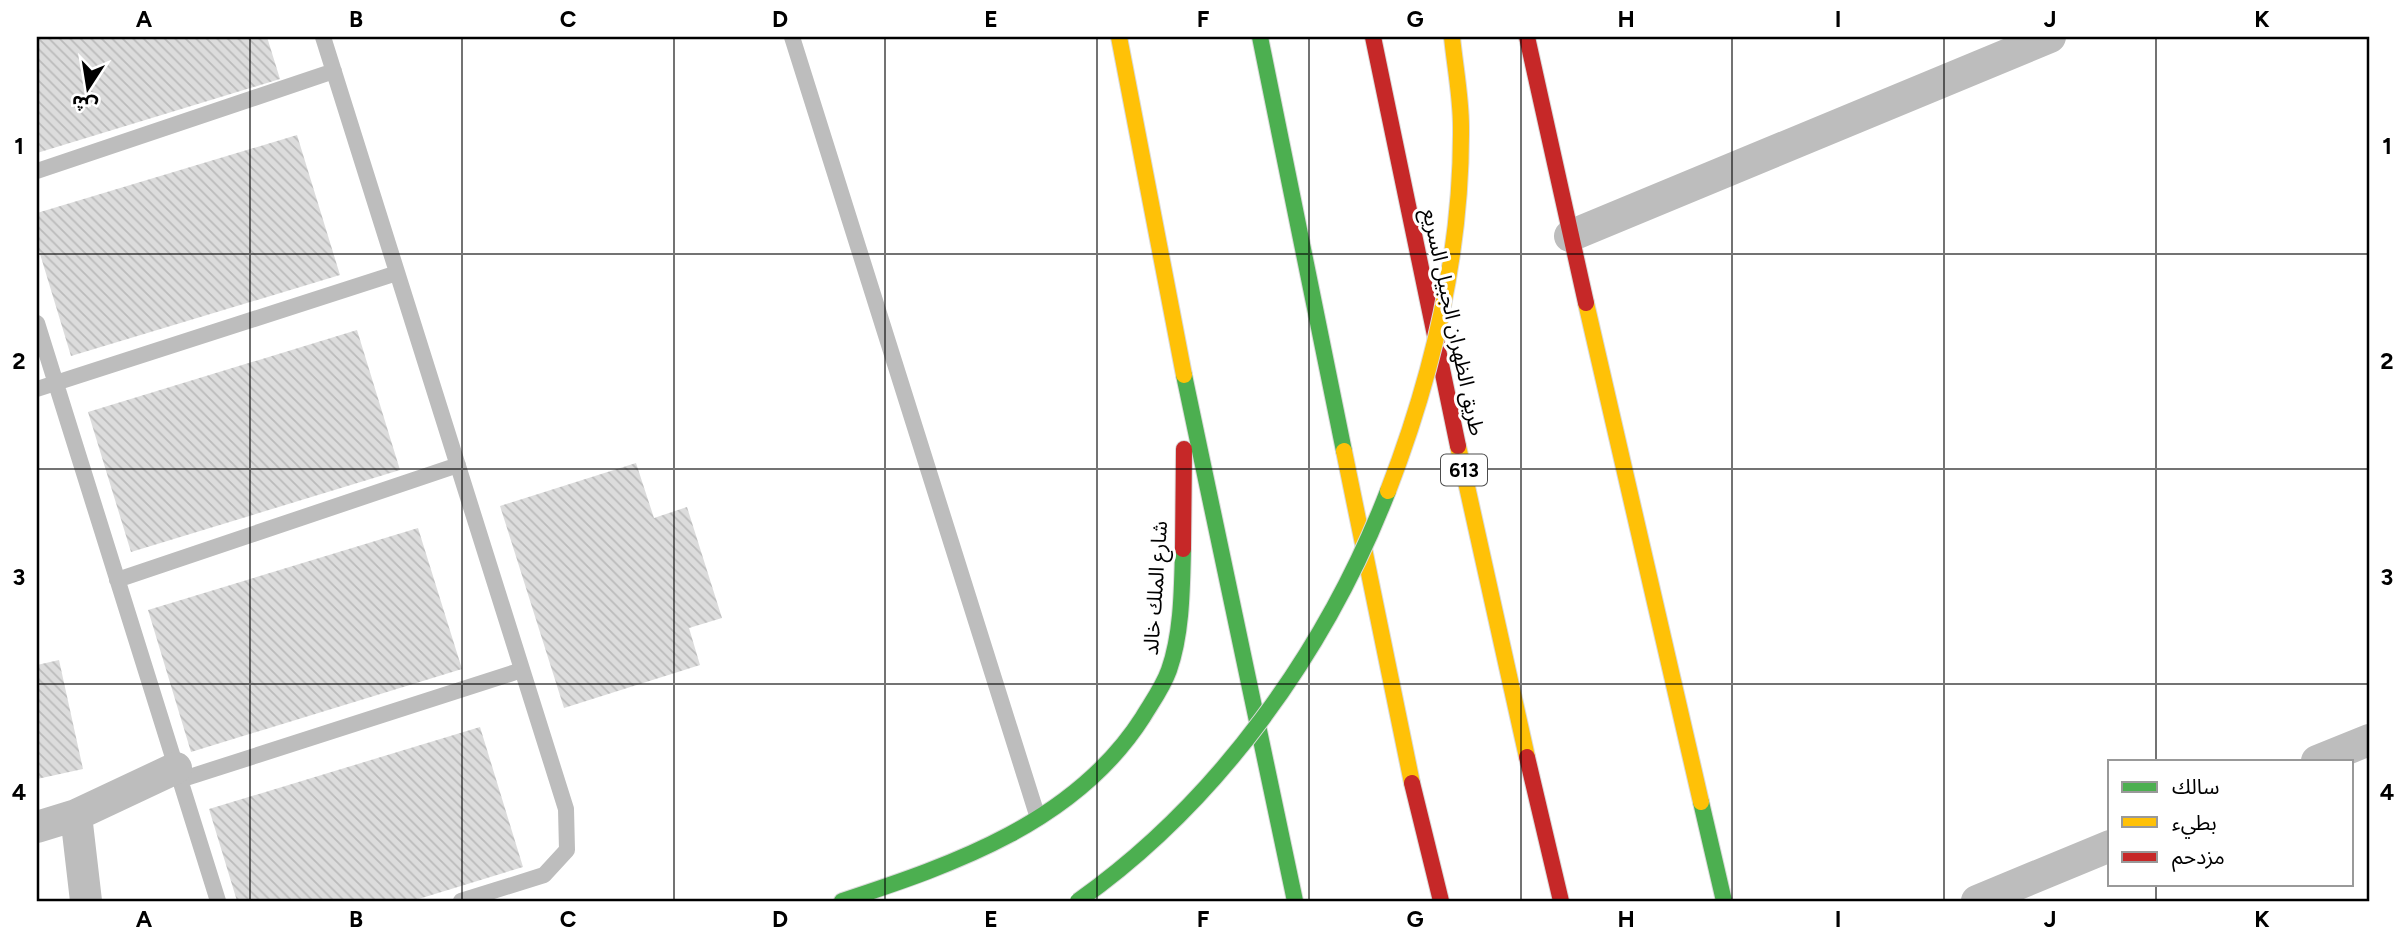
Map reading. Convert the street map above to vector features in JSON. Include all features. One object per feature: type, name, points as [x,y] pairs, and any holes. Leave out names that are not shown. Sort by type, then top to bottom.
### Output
[{"type":"main road","points":[[1119,37],[1185,387],[1295,901]]},
{"type":"main road","points":[[1260,37],[1412,784],[1441,901]]},
{"type":"main road","name":"طريق الظهران الجبيل السريع","points":[[1373,37],[1497,631],[1561,901]]},
{"type":"main road","points":[[1078,901],[1109,881],[1182,815],[1241,746],[1303,662],[1360,563],[1400,466],[1428,376],[1452,261],[1461,134],[1452,37]]},
{"type":"main road","points":[[1527,37],[1570,236],[1724,901]]},
{"type":"main road","name":"شارع الملك خالد","points":[[842,901],[919,877],[1038,820],[1093,782],[1139,728],[1170,667],[1179,607],[1185,387]]},
{"type":"street","points":[[1570,236],[2050,37]]},
{"type":"street","points":[[2319,760],[2369,740]]},
{"type":"street","points":[[37,827],[76,815],[178,774]]},
{"type":"street","points":[[76,815],[86,901]]},
{"type":"street","points":[[1977,901],[2108,847]]},
{"type":"lane","points":[[323,37],[566,808],[568,850],[544,875],[461,901]]},
{"type":"lane","points":[[792,37],[1038,820]]},
{"type":"lane","points":[[37,171],[334,71]]},
{"type":"lane","points":[[37,389],[397,273]]},
{"type":"lane","points":[[37,323],[218,901]]},
{"type":"lane","points":[[117,580],[458,465]]},
{"type":"lane","points":[[178,774],[522,670]]},
{"type":"building","points":[[37,37],[267,37],[280,79],[37,153]]},
{"type":"building","points":[[297,135],[340,275],[71,356],[37,244],[37,213]]},
{"type":"building","points":[[357,330],[400,470],[131,552],[88,412]]},
{"type":"building","points":[[636,463],[654,518],[687,507],[722,618],[689,628],[700,665],[564,708],[500,506]]},
{"type":"building","points":[[418,528],[462,669],[191,752],[148,610]]},
{"type":"building","points":[[59,660],[83,769],[37,779],[37,665]]},
{"type":"building","points":[[480,727],[523,867],[412,901],[237,901],[209,809]]},
{"type":"traffic: fast","points":[[1260,37],[1344,451]]},
{"type":"traffic: fast","points":[[1184,375],[1295,901]]},
{"type":"traffic: fast","points":[[1078,901],[1129,862],[1177,818],[1221,770],[1262,719],[1300,665],[1333,609],[1363,550],[1388,491]]},
{"type":"traffic: fast","points":[[842,901],[927,871],[1010,834],[1048,812],[1084,785],[1115,754],[1143,717],[1169,670],[1179,626],[1183,549]]},
{"type":"traffic: fast","points":[[1701,802],[1724,901]]},
{"type":"traffic: slow","points":[[1119,37],[1184,375]]},
{"type":"traffic: slow","points":[[1388,491],[1431,358],[1450,267],[1460,174],[1461,127],[1452,37]]},
{"type":"traffic: slow","points":[[1586,303],[1701,802]]},
{"type":"traffic: slow","points":[[1458,446],[1527,757]]},
{"type":"traffic: slow","points":[[1344,451],[1412,783]]},
{"type":"traffic: jam","points":[[1373,37],[1458,446]]},
{"type":"traffic: jam","points":[[1527,37],[1586,303]]},
{"type":"traffic: jam","points":[[1183,549],[1184,449]]},
{"type":"traffic: jam","points":[[1527,757],[1561,901]]},
{"type":"traffic: jam","points":[[1412,783],[1441,901]]}]
